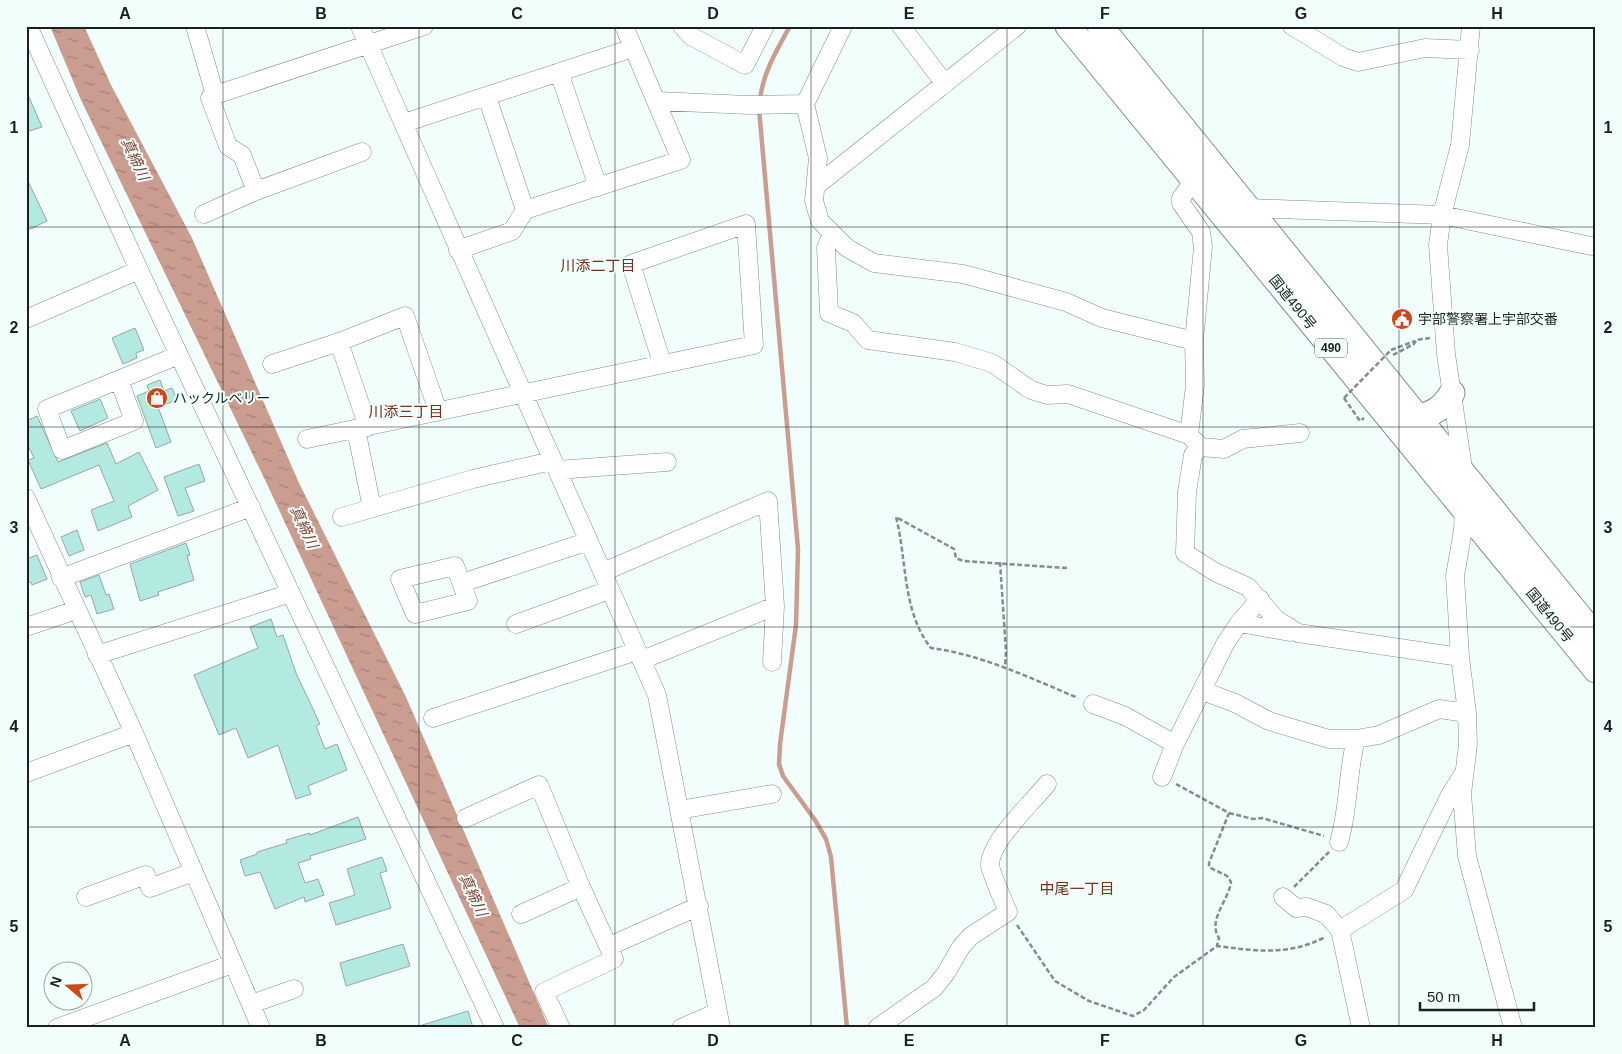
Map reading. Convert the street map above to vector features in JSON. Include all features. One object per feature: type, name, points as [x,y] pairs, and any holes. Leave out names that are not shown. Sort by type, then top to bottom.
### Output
[{"type":"highway","name":"国道490号","points":[[1068,26],[1596,670]]},
{"type":"highway","name":"国道490号","points":[[1100,26],[1596,637]]},
{"type":"highway","points":[[1418,417],[1434,413],[1447,401],[1452,393]]},
{"type":"street","points":[[28,26],[139,270],[495,1028]]},
{"type":"street","points":[[195,26],[215,95]]},
{"type":"street","points":[[360,26],[657,695],[719,1020],[681,1028]]},
{"type":"street","points":[[256,191],[242,155],[228,146],[210,98],[424,26]]},
{"type":"street","points":[[458,250],[512,231],[525,210],[681,160],[624,26]]},
{"type":"street","points":[[682,26],[691,36],[745,65],[765,26]]},
{"type":"street","points":[[843,26],[805,104],[818,158],[814,201],[820,220],[848,248],[874,262],[963,274],[1066,302],[1102,318],[1194,341]]},
{"type":"street","points":[[901,26],[945,84]]},
{"type":"street","points":[[816,186],[1017,26]]},
{"type":"street","points":[[1292,26],[1344,57],[1358,62],[1425,48],[1470,50]]},
{"type":"street","points":[[1472,26],[1460,145],[1442,215],[1438,244],[1446,354],[1464,476],[1464,511],[1455,576],[1460,657],[1467,713],[1468,744],[1462,794],[1467,856],[1513,1028]]},
{"type":"street","points":[[404,123],[633,48]]},
{"type":"street","points":[[559,72],[598,187]]},
{"type":"street","points":[[487,96],[525,210]]},
{"type":"street","points":[[657,101],[749,105],[805,104]]},
{"type":"street","points":[[204,214],[256,191],[362,152]]},
{"type":"street","points":[[1210,161],[1193,179],[1181,198],[1181,203],[1198,227],[1203,240],[1194,341],[1195,441],[1187,492],[1185,553],[1215,572],[1248,587],[1276,619],[1298,633]]},
{"type":"street","points":[[1246,208],[1442,215],[1596,247]]},
{"type":"street","points":[[307,439],[522,392],[754,345],[746,224],[631,264],[662,363]]},
{"type":"street","points":[[832,233],[826,248],[829,313],[853,323],[868,340],[955,352],[992,362],[1031,390],[1047,395],[1068,394],[1195,441],[1224,449],[1243,439],[1300,434]]},
{"type":"street","points":[[26,319],[139,270]]},
{"type":"street","points":[[272,364],[339,342],[405,316],[438,411]]},
{"type":"street","points":[[339,342],[362,428],[372,508]]},
{"type":"street","points":[[119,380],[134,421],[62,450],[47,409],[179,355]]},
{"type":"street","points":[[342,517],[473,479],[554,465],[667,462]]},
{"type":"street","points":[[26,498],[61,578],[134,733],[261,1028]]},
{"type":"street","points":[[603,572],[768,501],[775,606],[772,662]]},
{"type":"street","points":[[61,578],[251,507]]},
{"type":"street","points":[[462,583],[589,541]]},
{"type":"street","points":[[516,624],[609,590]]},
{"type":"street","points":[[97,655],[291,593]]},
{"type":"street","points":[[1162,776],[1175,744],[1225,644],[1239,623],[1260,599]]},
{"type":"street","points":[[433,718],[640,655],[775,606]]},
{"type":"street","points":[[26,627],[76,610]]},
{"type":"street","points":[[1239,623],[1460,657]]},
{"type":"street","points":[[1203,691],[1235,703],[1268,721],[1329,739],[1356,740],[1379,735],[1439,710],[1467,713]]},
{"type":"street","points":[[1093,704],[1125,716],[1175,744]]},
{"type":"street","points":[[26,773],[134,733]]},
{"type":"street","points":[[1339,842],[1344,825],[1349,766],[1356,740]]},
{"type":"street","points":[[1340,930],[1404,890],[1450,796],[1464,774]]},
{"type":"street","points":[[878,1028],[934,988],[946,973],[961,947],[971,936],[1008,912],[990,866],[992,853],[1005,833],[1047,784]]},
{"type":"street","points":[[466,818],[539,785],[614,959],[544,992],[561,1028]]},
{"type":"street","points":[[679,810],[772,794]]},
{"type":"street","points":[[86,897],[146,875],[150,888],[193,872]]},
{"type":"street","points":[[521,914],[581,886]]},
{"type":"street","points":[[1283,897],[1296,908],[1307,908],[1326,914],[1340,930],[1361,1028]]},
{"type":"street","points":[[610,946],[698,906]]},
{"type":"street","points":[[57,1028],[232,964]]},
{"type":"street","points":[[251,1004],[294,989]]},
{"type":"path","points":[[1357,418],[1344,398],[1391,350],[1414,341],[1436,336]]},
{"type":"path","points":[[1389,358],[1396,352],[1414,344],[1414,341]]},
{"type":"path","points":[[1067,568],[963,561],[956,558],[954,549],[896,517],[902,538],[904,571],[922,637],[931,648],[948,649],[1005,667],[1093,704]]},
{"type":"path","points":[[1000,562],[1006,651],[1005,667]]},
{"type":"path","points":[[1162,776],[1229,812],[1252,820],[1262,818],[1339,842],[1283,897]]},
{"type":"path","points":[[1217,946],[1218,938],[1214,932],[1215,922],[1230,891],[1231,882],[1227,876],[1209,867],[1209,863],[1229,812]]},
{"type":"path","points":[[1008,912],[1055,981],[1089,1001],[1133,1016],[1144,1010],[1174,977],[1217,946],[1251,952],[1276,951],[1312,944],[1340,930]]},
{"type":"water","name":"真締川","points":[[50,26],[84,26],[111,85],[192,238],[299,483],[406,697],[549,1028],[520,1028],[266,482],[81,100]]},
{"type":"building","points":[[26,90],[42,127],[26,132]]},
{"type":"building","points":[[26,177],[47,221],[26,231]]},
{"type":"building","points":[[135,328],[144,350],[136,353],[137,358],[123,364],[112,338]]},
{"type":"building","points":[[160,380],[164,391],[172,388],[177,400],[158,407],[171,442],[156,448],[137,396],[149,391],[147,385]]},
{"type":"building","points":[[100,399],[108,418],[80,431],[71,411]]},
{"type":"building","points":[[37,416],[58,462],[107,443],[116,464],[139,452],[158,490],[128,506],[132,517],[98,531],[91,510],[114,501],[99,465],[41,489],[28,460],[34,458],[26,441],[26,421]]},
{"type":"building","points":[[199,464],[205,481],[185,488],[194,511],[178,516],[164,477]]},
{"type":"building","points":[[77,530],[84,550],[69,556],[61,537]]},
{"type":"building","points":[[186,543],[190,555],[187,556],[194,580],[158,592],[159,595],[140,601],[130,564]]},
{"type":"building","points":[[37,555],[47,579],[32,585],[31,582],[26,583],[26,559]]},
{"type":"building","points":[[99,575],[106,595],[109,594],[114,609],[97,614],[91,595],[85,597],[80,582]]},
{"type":"building","points":[[271,619],[277,637],[283,635],[296,673],[320,724],[316,726],[325,749],[337,744],[347,770],[308,786],[311,794],[296,799],[278,745],[248,758],[236,728],[219,735],[194,675],[258,648],[250,627]]},
{"type":"building","points":[[358,817],[366,839],[310,856],[311,859],[298,863],[305,883],[318,879],[324,895],[305,902],[304,897],[275,909],[260,872],[245,876],[240,860],[257,854],[257,852],[287,843],[286,840],[310,833],[310,835]]},
{"type":"building","points":[[382,857],[387,871],[380,873],[391,908],[336,925],[329,903],[355,895],[347,869]]},
{"type":"building","points":[[403,944],[410,966],[346,986],[340,963]]},
{"type":"building","points":[[468,1011],[473,1028],[423,1028],[422,1025]]},
{"type":"waterway","points":[[760,101],[767,72],[790,26]]},
{"type":"waterway","points":[[759,109],[798,549],[796,625],[779,764],[783,776],[815,820],[826,839],[831,857],[847,1028]]},
{"type":"place","name":"宇部警察署上宇部交番","points":[[1402,319]]},
{"type":"place","name":"ハックルベリー","points":[[157,398]]},
{"type":"district","name":"川添二丁目","points":[[598,266]]},
{"type":"district","name":"川添三丁目","points":[[406,412]]},
{"type":"district","name":"中尾一丁目","points":[[1077,889]]}]
